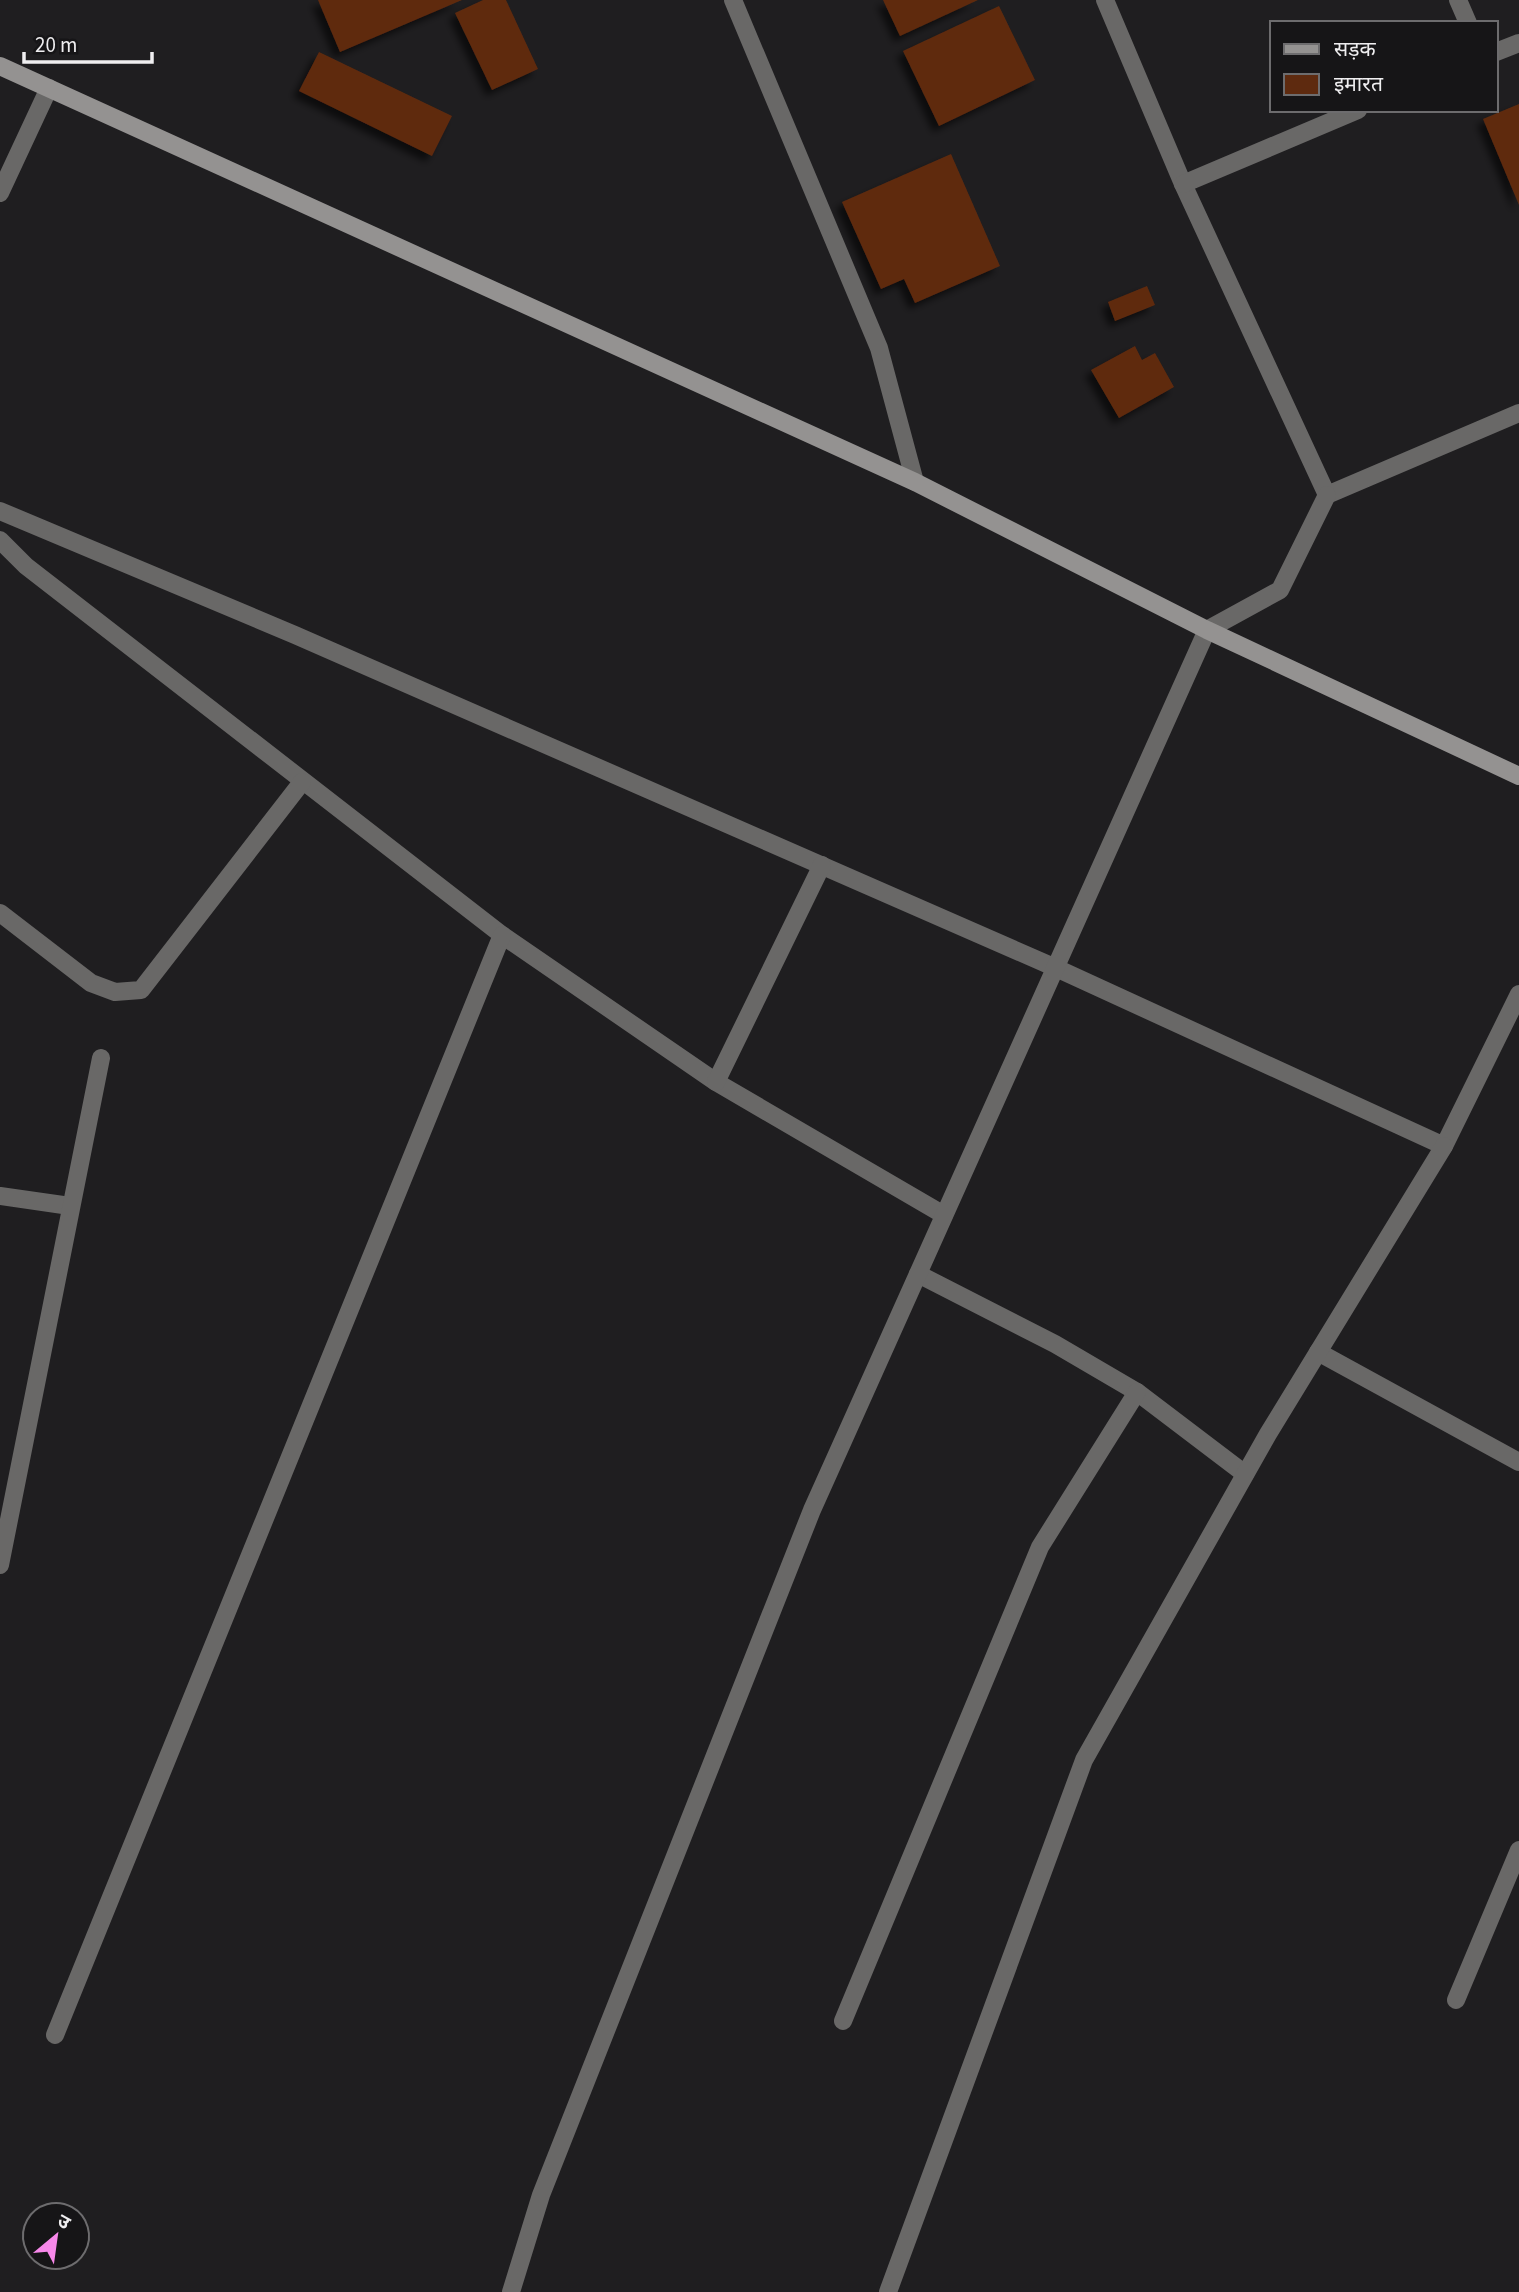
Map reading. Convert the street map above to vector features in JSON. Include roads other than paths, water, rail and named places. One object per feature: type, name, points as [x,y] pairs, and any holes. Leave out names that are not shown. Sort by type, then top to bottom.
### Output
[{"type":"main road","points":[[0,66],[915,482],[1207,630],[1519,776]]},
{"type":"street","points":[[733,0],[879,348],[915,482]]},
{"type":"street","points":[[1105,0],[1183,184],[1327,495]]},
{"type":"street","points":[[1458,0],[1467,21]]},
{"type":"street","points":[[1498,51],[1519,43]]},
{"type":"street","points":[[0,193],[49,89]]},
{"type":"street","points":[[1183,184],[1353,112]]},
{"type":"street","points":[[511,2292],[541,2195],[812,1510],[1207,630],[1280,590],[1327,495],[1519,413]]},
{"type":"street","points":[[0,511],[295,635],[822,865],[1056,968],[1444,1146]]},
{"type":"street","points":[[0,540],[26,566],[502,935],[716,1082],[944,1215]]},
{"type":"street","points":[[0,913],[91,983],[116,992],[141,990],[302,782]]},
{"type":"street","points":[[716,1082],[822,865]]},
{"type":"street","points":[[55,2035],[502,935]]},
{"type":"street","points":[[888,2292],[1084,1760],[1245,1474],[1444,1146],[1519,994]]},
{"type":"street","points":[[0,1565],[101,1058]]},
{"type":"street","points":[[0,1196],[70,1206]]},
{"type":"street","points":[[918,1274],[1055,1344],[1137,1392],[1245,1474]]},
{"type":"street","points":[[1318,1352],[1519,1462]]},
{"type":"street","points":[[843,2021],[1040,1547],[1137,1392]]},
{"type":"street","points":[[1456,2000],[1519,1850]]}]
